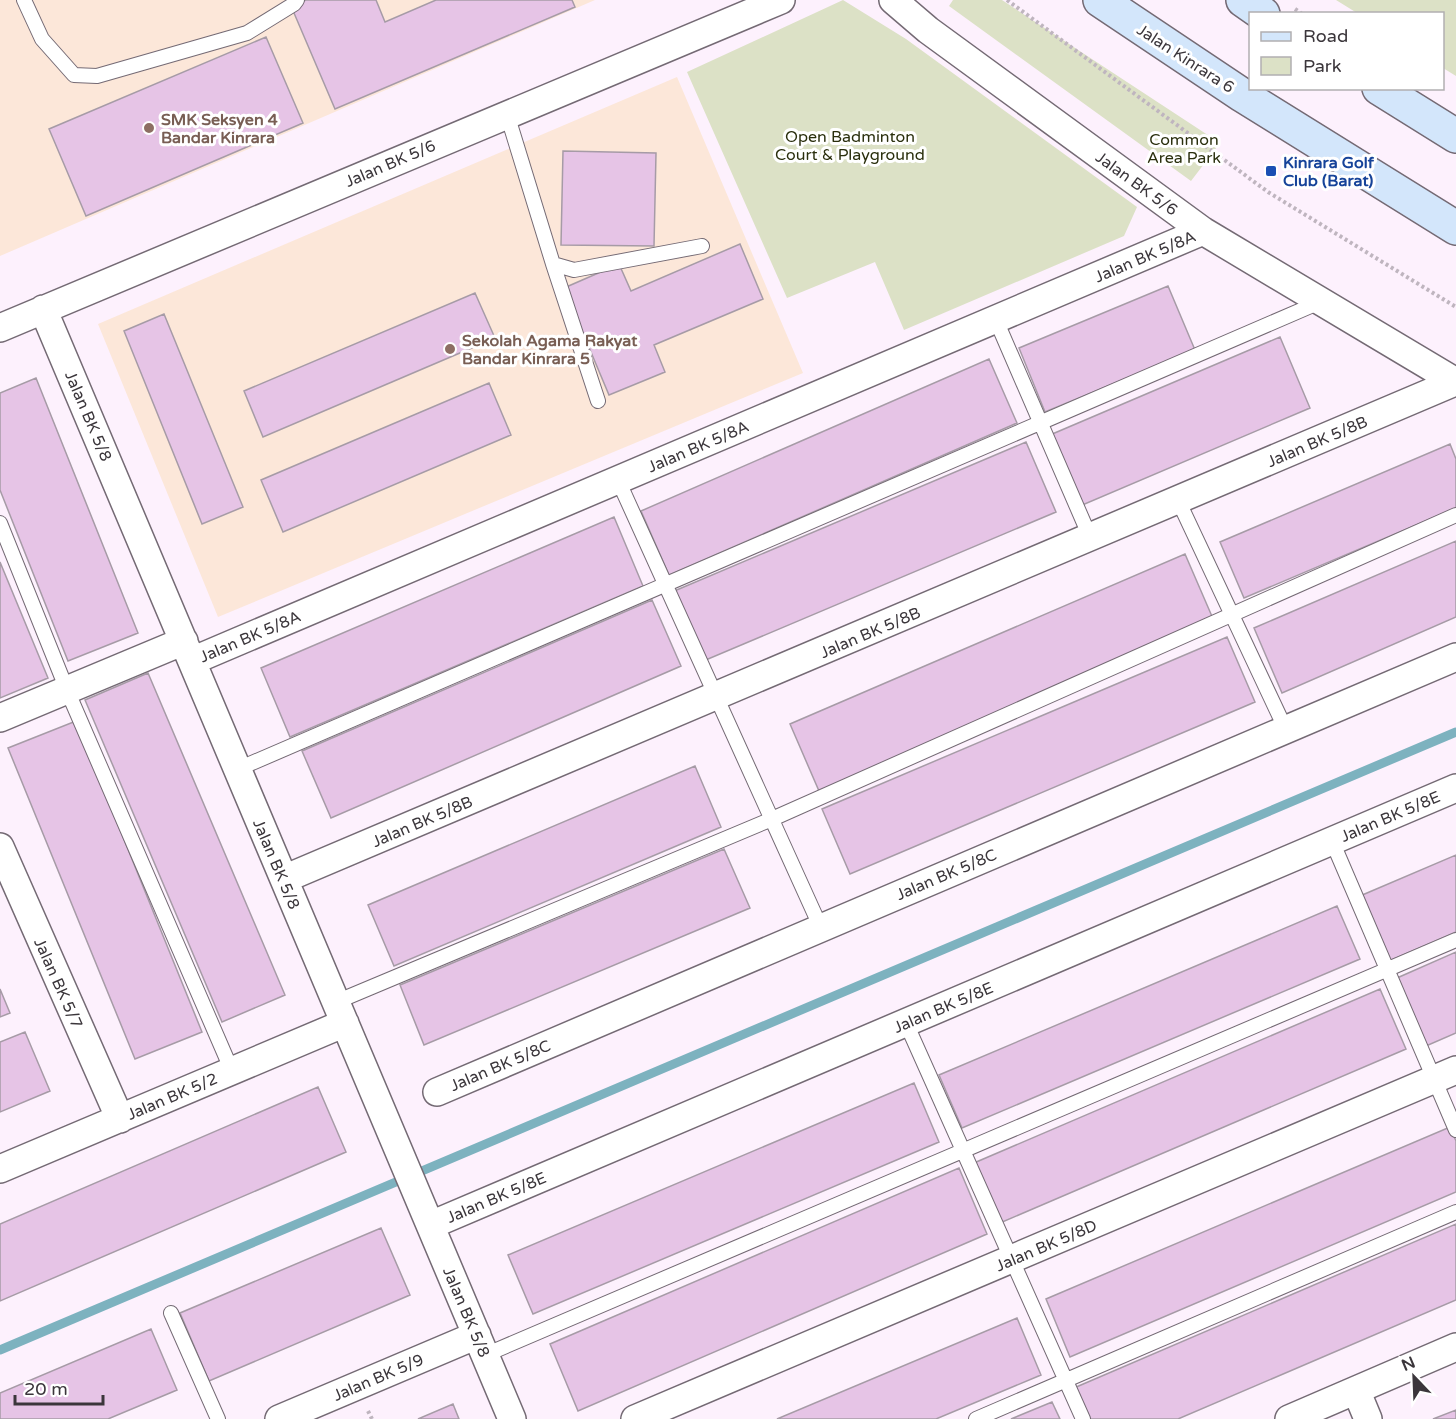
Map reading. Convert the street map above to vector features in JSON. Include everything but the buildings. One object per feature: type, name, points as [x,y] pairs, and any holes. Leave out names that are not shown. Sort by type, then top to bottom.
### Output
[{"type":"main road","name":"Jalan Kinrara 6","points":[[1100,0],[1242,95],[1456,228]]},
{"type":"main road","points":[[1243,0],[1260,12]]},
{"type":"main road","points":[[1382,90],[1456,136]]},
{"type":"street","name":"Jalan BK 5/6","points":[[0,328],[781,0]]},
{"type":"street","name":"Jalan BK 5/6","points":[[893,0],[928,30],[1203,231],[1320,303],[1456,382]]},
{"type":"street","name":"Jalan BK 5/8A","points":[[0,718],[67,690],[188,651],[618,480],[1203,231]]},
{"type":"street","name":"Jalan BK 5/8","points":[[43,309],[512,1419]]},
{"type":"street","name":"Jalan BK 5/8B","points":[[284,879],[1456,382]]},
{"type":"street","name":"Jalan BK 5/8C","points":[[437,1092],[1456,657]]},
{"type":"street","name":"Jalan BK 5/8E","points":[[431,1225],[1456,788]]},
{"type":"street","name":"Jalan BK 5/7","points":[[0,847],[6,880],[120,1119]]},
{"type":"street","name":"Jalan BK 5/2","points":[[0,1170],[232,1071],[340,1013]]},
{"type":"street","name":"Jalan BK 5/8D","points":[[635,1419],[1445,1075]]},
{"type":"street","name":"Jalan BK 5/9","points":[[279,1419],[481,1345]]},
{"type":"street","points":[[1288,1419],[1456,1347]]},
{"type":"street","points":[[1356,1390],[1368,1419]]},
{"type":"lane","points":[[24,0],[42,39],[74,75],[97,76],[247,33],[297,0]]},
{"type":"lane","points":[[507,114],[598,401]]},
{"type":"lane","points":[[553,264],[574,270],[702,246]]},
{"type":"lane","points":[[238,770],[1320,303]]},
{"type":"lane","points":[[996,320],[1090,537]]},
{"type":"lane","points":[[618,480],[821,928]]},
{"type":"lane","points":[[1178,500],[1286,730]]},
{"type":"lane","points":[[340,1013],[1456,515]]},
{"type":"lane","points":[[0,523],[67,690],[232,1071]]},
{"type":"lane","points":[[1332,841],[1387,969],[1445,1075],[1456,1130]]},
{"type":"lane","points":[[481,1345],[963,1152],[1456,940]]},
{"type":"lane","points":[[906,1023],[1083,1419]]},
{"type":"lane","points":[[976,1419],[1456,1212]]},
{"type":"lane","points":[[171,1313],[218,1419]]},
{"type":"path","points":[[1007,0],[1268,192],[1456,307]]},
{"type":"shaded area","name":"SMK Seksyen 4 Bandar Kinrara","points":[[0,0],[595,0],[0,256]]},
{"type":"shaded area","name":"Sekolah Agama Rakyat Bandar Kinrara 5","points":[[677,77],[803,373],[218,617],[98,324]]},
{"type":"green space","name":"Open Badminton Court & Playground","points":[[843,0],[906,39],[1137,207],[1124,236],[904,330],[875,262],[787,298],[687,72]]},
{"type":"green space","name":"Common Area Park","points":[[953,0],[1002,0],[1220,143],[1191,181],[949,6]]},
{"type":"green space","points":[[1336,0],[1456,0],[1456,76],[1444,69],[1444,12],[1355,12]]},
{"type":"waterway","points":[[0,1350],[1456,732]]},
{"type":"place","name":"SMK Seksyen 4 Bandar Kinrara","points":[[149,128]]},
{"type":"place","name":"Kinrara Golf Club (Barat)","points":[[1271,171]]},
{"type":"place","name":"Sekolah Agama Rakyat Bandar Kinrara 5","points":[[450,349]]}]
